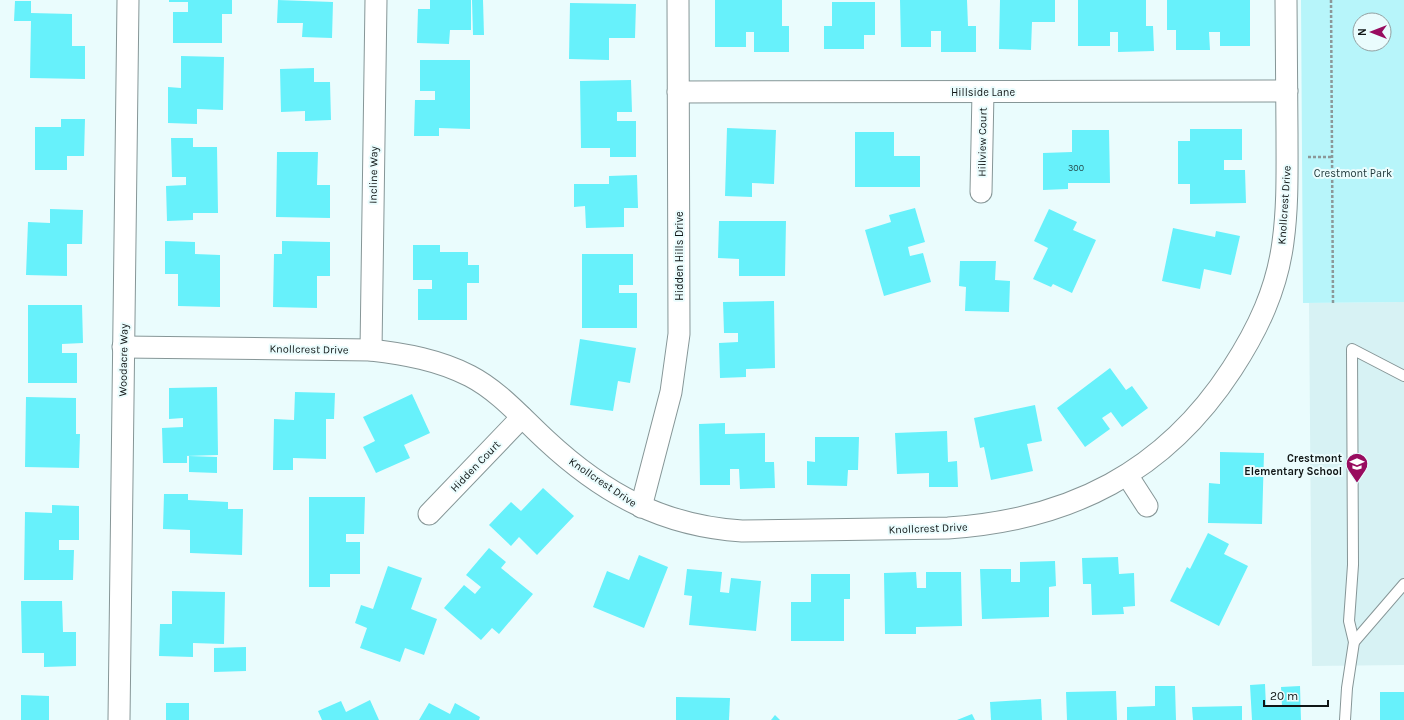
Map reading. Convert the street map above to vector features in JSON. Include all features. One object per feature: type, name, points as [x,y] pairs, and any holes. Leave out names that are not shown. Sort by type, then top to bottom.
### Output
[{"type":"street","name":"Woodacre Way","points":[[119,720],[128,0]]},
{"type":"street","name":"Incline Way","points":[[371,350],[376,0]]},
{"type":"street","name":"Hidden Hills Drive","points":[[641,507],[671,392],[679,334],[678,0]]},
{"type":"street","name":"Knollcrest Drive","points":[[123,347],[371,350],[438,363],[470,376],[493,392],[576,466],[641,507],[678,521],[714,529],[742,531],[948,528],[982,526],[1018,520],[1097,493],[1153,458],[1186,429],[1220,388],[1247,346],[1270,299],[1283,243],[1287,184],[1286,0]]},
{"type":"street","name":"Hillside Lane","points":[[678,92],[1287,91]]},
{"type":"street","name":"Hillview Court","points":[[981,192],[983,92]]},
{"type":"street","name":"Hidden Court","points":[[428,514],[522,417]]},
{"type":"street","points":[[1127,475],[1147,506]]},
{"type":"lane","points":[[1345,720],[1346,688],[1354,642],[1349,621],[1353,566],[1352,349],[1404,376]]},
{"type":"lane","points":[[1354,642],[1404,584]]},
{"type":"path","points":[[1331,0],[1333,302]]},
{"type":"path","points":[[1304,158],[1332,158]]},
{"type":"shaded area","name":"Crestmont Elementary School","points":[[1404,302],[1404,665],[1312,666],[1309,303]]},
{"type":"green space","name":"Crestmont Park","points":[[1301,0],[1404,0],[1404,302],[1303,303]]},
{"type":"building","points":[[169,0],[232,0],[232,14],[222,14],[222,43],[173,43],[173,12],[188,12],[188,2],[169,2]]},
{"type":"building","points":[[278,0],[333,2],[332,38],[302,37],[303,23],[277,23]]},
{"type":"building","points":[[430,0],[471,0],[471,30],[450,30],[449,44],[417,43],[418,9],[430,9]]},
{"type":"building","points":[[472,0],[483,0],[484,35],[473,35]]},
{"type":"building","points":[[715,0],[782,0],[782,26],[789,26],[789,52],[754,52],[754,32],[746,32],[746,47],[715,47]]},
{"type":"building","points":[[900,0],[967,0],[968,26],[976,26],[976,52],[941,52],[941,31],[931,31],[931,47],[901,47]]},
{"type":"building","points":[[1000,0],[1055,0],[1055,22],[1032,22],[1031,50],[999,49]]},
{"type":"building","points":[[1078,0],[1146,0],[1146,26],[1153,26],[1154,51],[1118,52],[1118,32],[1110,32],[1110,46],[1078,46]]},
{"type":"building","points":[[1167,0],[1250,0],[1250,46],[1220,46],[1220,32],[1209,32],[1210,50],[1176,50],[1176,30],[1167,30]]},
{"type":"building","points":[[15,1],[31,1],[31,13],[72,14],[72,46],[85,46],[85,79],[30,78],[31,21],[14,21]]},
{"type":"building","points":[[832,2],[875,2],[875,35],[864,35],[864,49],[824,49],[824,26],[832,26]]},
{"type":"building","points":[[570,3],[636,4],[635,38],[609,38],[609,60],[569,59]]},
{"type":"building","points":[[181,56],[224,57],[223,110],[197,109],[197,124],[168,123],[168,87],[181,88]]},
{"type":"building","points":[[420,60],[470,60],[470,129],[439,128],[439,136],[414,136],[415,100],[435,100],[435,91],[420,91]]},
{"type":"building","points":[[314,68],[314,82],[330,82],[331,120],[305,121],[305,111],[281,112],[280,69]]},
{"type":"building","points":[[631,80],[632,112],[617,112],[617,121],[636,121],[636,157],[610,157],[610,148],[581,148],[580,81]]},
{"type":"building","points":[[61,119],[85,119],[84,156],[67,156],[67,170],[35,170],[35,127],[61,127]]},
{"type":"building","points":[[727,128],[776,130],[774,184],[752,183],[752,197],[725,196]]},
{"type":"building","points":[[1190,129],[1242,129],[1242,160],[1224,160],[1224,170],[1245,170],[1246,203],[1190,204],[1190,184],[1178,184],[1178,141],[1190,141]]},
{"type":"building","points":[[1072,130],[1109,130],[1110,183],[1068,183],[1068,189],[1043,190],[1043,153],[1072,152]]},
{"type":"building","points":[[855,132],[894,132],[894,156],[920,156],[920,187],[855,187]]},
{"type":"building","points":[[171,138],[193,138],[193,147],[217,147],[218,213],[193,213],[193,220],[167,221],[166,186],[186,185],[186,177],[172,177]]},
{"type":"building","points":[[277,152],[318,152],[317,185],[330,185],[330,218],[276,217]]},
{"type":"building","points":[[637,175],[638,208],[624,208],[624,227],[586,228],[585,206],[574,207],[574,184],[609,184],[609,176]]},
{"type":"building","points":[[915,208],[925,242],[908,247],[910,256],[923,253],[931,282],[884,296],[865,230],[891,222],[889,215]]},
{"type":"building","points":[[50,209],[83,210],[82,244],[67,244],[67,276],[26,275],[28,222],[50,223]]},
{"type":"building","points":[[1049,209],[1077,222],[1073,230],[1096,240],[1072,293],[1053,284],[1051,287],[1033,279],[1048,248],[1034,241]]},
{"type":"building","points":[[719,221],[786,221],[785,276],[739,276],[739,259],[718,258]]},
{"type":"building","points":[[1173,228],[1215,237],[1216,231],[1240,236],[1231,275],[1204,269],[1200,289],[1162,281]]},
{"type":"building","points":[[165,241],[195,242],[195,254],[220,255],[220,307],[178,306],[178,274],[165,274]]},
{"type":"building","points":[[282,241],[330,242],[330,276],[317,276],[317,308],[273,307],[274,254],[282,254]]},
{"type":"building","points":[[413,245],[440,245],[440,252],[468,252],[468,265],[479,265],[479,283],[467,283],[467,320],[418,320],[418,289],[432,289],[432,280],[413,280]]},
{"type":"building","points":[[582,254],[633,254],[633,285],[619,285],[619,293],[637,293],[637,328],[582,328]]},
{"type":"building","points":[[960,261],[996,261],[995,280],[1010,281],[1009,312],[965,311],[966,287],[959,286]]},
{"type":"building","points":[[774,301],[775,368],[746,369],[746,377],[720,378],[719,343],[738,342],[738,333],[724,333],[723,302]]},
{"type":"building","points":[[28,305],[82,305],[83,343],[62,344],[62,353],[77,353],[77,383],[28,383]]},
{"type":"building","points":[[580,339],[636,348],[630,383],[618,381],[613,411],[570,405]]},
{"type":"building","points":[[1110,368],[1126,390],[1132,386],[1148,408],[1122,427],[1111,412],[1102,418],[1110,429],[1085,447],[1057,408]]},
{"type":"building","points":[[217,387],[218,455],[185,456],[187,456],[187,463],[163,463],[162,428],[183,427],[183,418],[169,419],[169,388]]},
{"type":"building","points":[[295,392],[335,393],[334,419],[326,419],[326,459],[293,458],[293,470],[273,470],[274,419],[294,420]]},
{"type":"building","points":[[412,394],[430,433],[404,445],[410,458],[376,473],[363,447],[375,441],[363,417]]},
{"type":"building","points":[[26,397],[76,398],[76,434],[80,434],[79,468],[25,467]]},
{"type":"building","points":[[1035,405],[1042,441],[1027,444],[1033,471],[991,480],[984,447],[980,448],[974,418]]},
{"type":"building","points":[[725,423],[725,434],[765,433],[765,462],[774,462],[775,488],[740,489],[739,469],[730,469],[730,485],[700,485],[699,424]]},
{"type":"building","points":[[947,431],[948,462],[957,461],[958,487],[929,487],[929,473],[897,474],[895,433]]},
{"type":"building","points":[[815,437],[859,437],[858,470],[848,470],[847,486],[807,485],[807,461],[815,462]]},
{"type":"building","points":[[1220,452],[1264,453],[1262,524],[1208,523],[1209,483],[1220,484]]},
{"type":"building","points":[[189,456],[217,457],[217,473],[189,472]]},
{"type":"building","points":[[543,488],[574,516],[537,555],[519,537],[511,546],[489,525],[511,502],[521,511]]},
{"type":"building","points":[[164,494],[188,494],[188,500],[228,502],[228,509],[243,509],[242,555],[190,553],[190,530],[163,529]]},
{"type":"building","points":[[309,497],[365,497],[364,534],[346,534],[346,542],[360,542],[360,574],[330,574],[330,587],[309,587]]},
{"type":"building","points":[[52,505],[79,506],[79,540],[59,540],[59,550],[74,550],[73,580],[24,580],[25,512],[52,513]]},
{"type":"building","points":[[1208,533],[1229,544],[1224,554],[1248,566],[1219,626],[1170,601],[1187,567],[1190,569]]},
{"type":"building","points":[[489,548],[506,562],[501,568],[533,594],[499,634],[492,628],[481,640],[444,608],[464,585],[475,594],[481,587],[466,575]]},
{"type":"building","points":[[639,555],[668,567],[644,628],[593,607],[607,571],[629,580]]},
{"type":"building","points":[[1118,557],[1119,574],[1134,573],[1135,606],[1123,607],[1124,614],[1092,615],[1091,584],[1083,584],[1082,558]]},
{"type":"building","points":[[1055,561],[1056,586],[1049,587],[1049,617],[982,619],[980,569],[1011,569],[1011,582],[1020,582],[1020,562]]},
{"type":"building","points":[[388,566],[422,578],[411,609],[437,619],[424,655],[405,648],[400,662],[360,648],[367,628],[355,623],[361,605],[373,609]]},
{"type":"building","points":[[687,569],[722,572],[720,592],[729,593],[731,578],[761,581],[756,631],[689,625],[692,596],[684,595]]},
{"type":"building","points":[[916,572],[917,588],[926,588],[926,572],[961,572],[962,626],[916,627],[916,634],[885,634],[884,573]]},
{"type":"building","points":[[811,574],[850,574],[850,599],[844,599],[844,641],[791,641],[791,602],[811,602]]},
{"type":"building","points":[[172,591],[225,592],[224,644],[193,643],[193,657],[159,656],[160,624],[172,624]]},
{"type":"building","points":[[21,601],[62,601],[63,632],[76,632],[76,666],[44,667],[44,653],[22,653]]},
{"type":"building","points":[[246,647],[246,671],[214,672],[214,648]]},
{"type":"building","points":[[1265,684],[1266,707],[1282,706],[1281,687],[1300,686],[1301,720],[1252,720],[1250,685]]},
{"type":"building","points":[[1155,686],[1175,686],[1176,720],[1127,720],[1127,707],[1155,706]]},
{"type":"building","points":[[1116,691],[1117,720],[1067,720],[1066,692]]},
{"type":"building","points":[[1380,692],[1404,692],[1404,720],[1380,720]]},
{"type":"building","points":[[21,695],[49,696],[49,720],[21,720]]},
{"type":"building","points":[[676,697],[730,698],[729,720],[676,720]]},
{"type":"building","points":[[1041,699],[1042,720],[991,720],[990,702]]},
{"type":"building","points":[[370,700],[379,720],[322,720],[318,711],[341,701],[346,712]]},
{"type":"building","points":[[166,703],[189,703],[189,720],[166,720]]},
{"type":"building","points":[[429,703],[450,714],[455,703],[480,717],[479,720],[419,720]]},
{"type":"building","points":[[1242,706],[1242,720],[1193,720],[1192,707]]},
{"type":"building","points":[[972,714],[975,720],[957,720]]},
{"type":"building","points":[[775,715],[780,720],[771,720]]},
{"type":"place","name":"Crestmont Elementary School","points":[[1357,484]]}]
